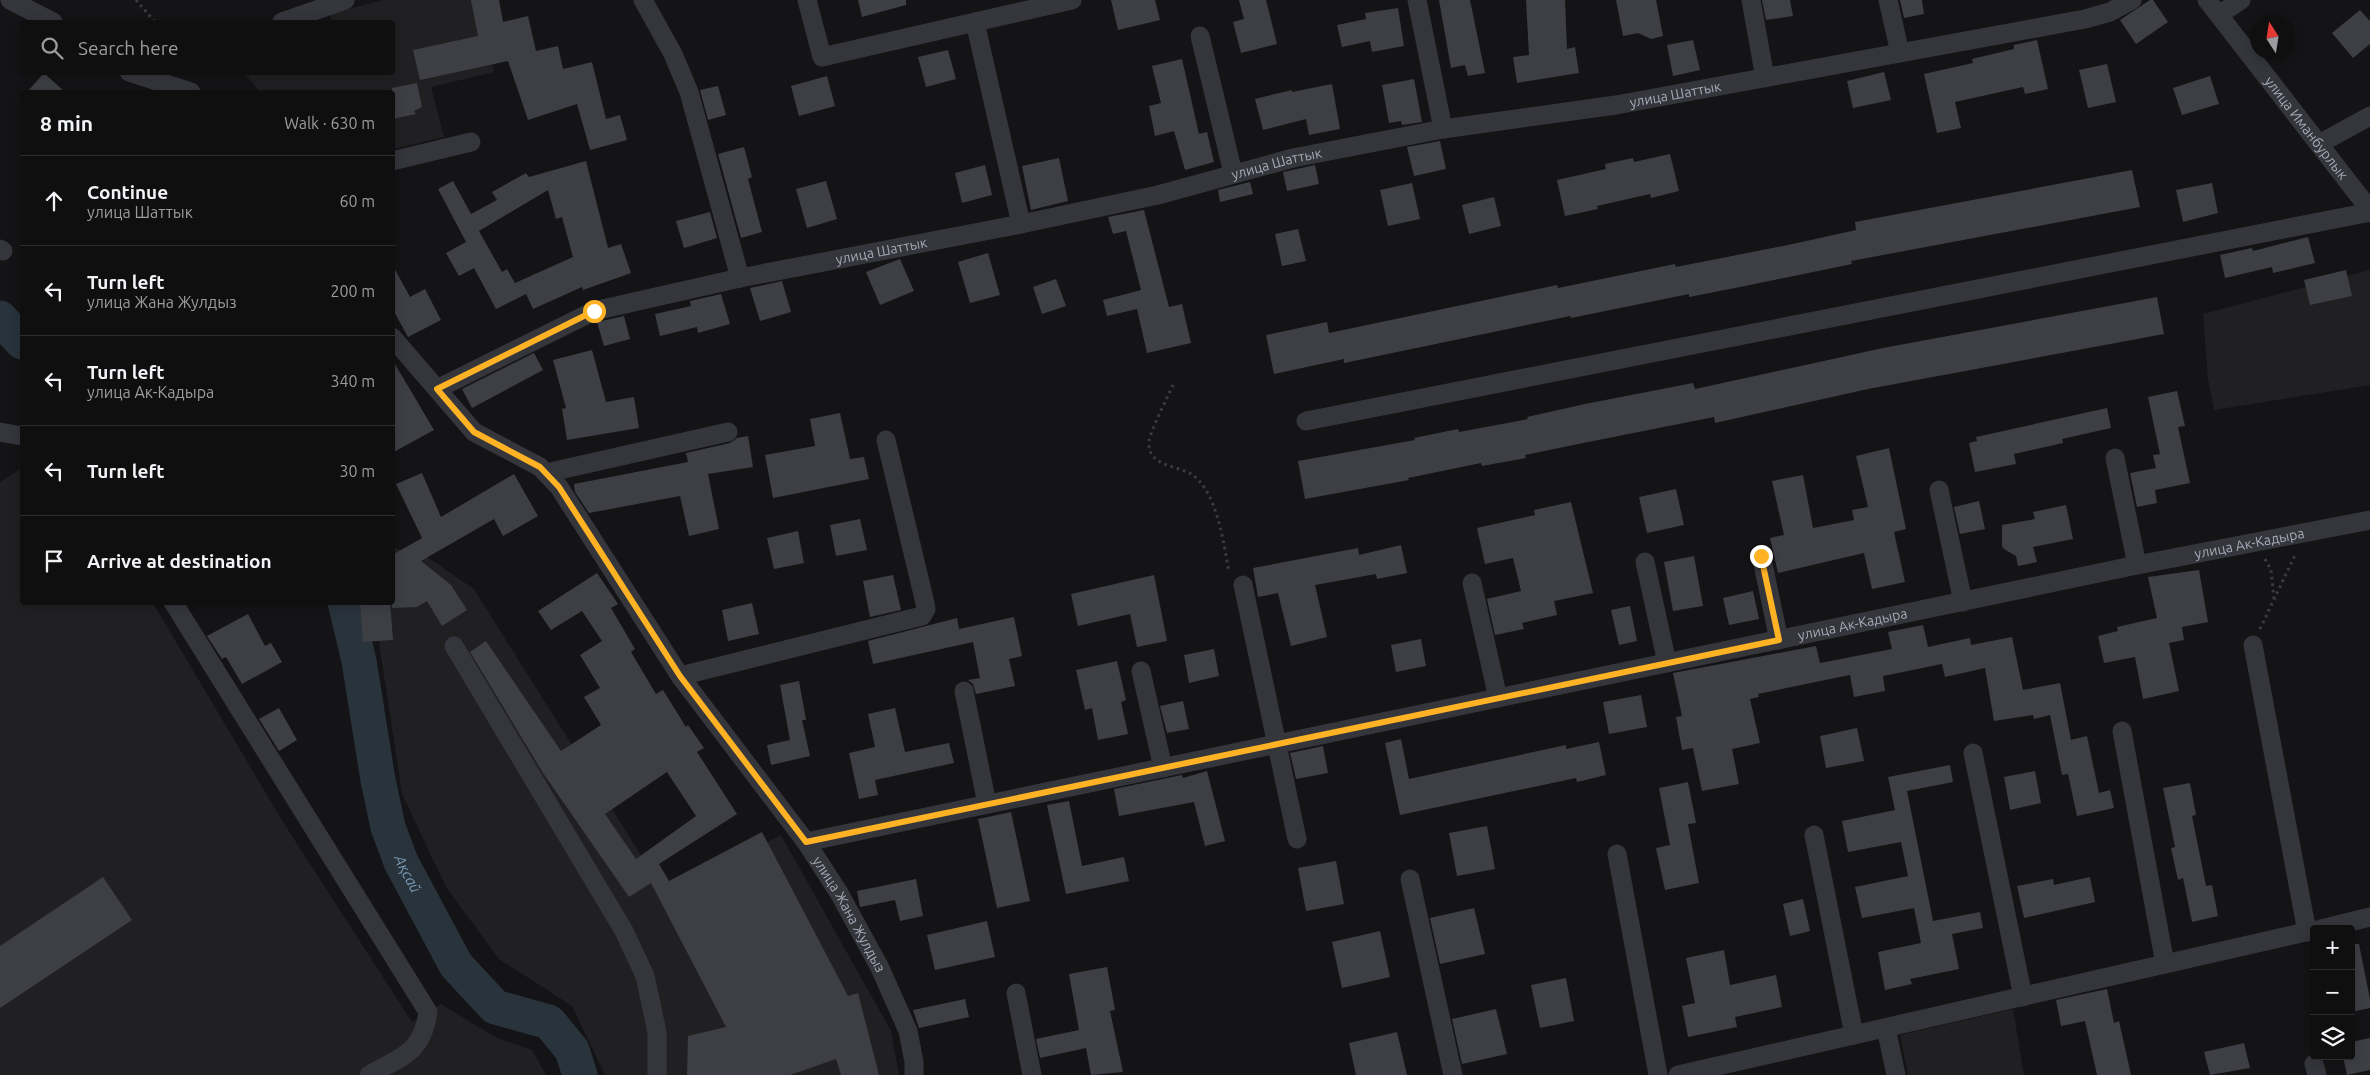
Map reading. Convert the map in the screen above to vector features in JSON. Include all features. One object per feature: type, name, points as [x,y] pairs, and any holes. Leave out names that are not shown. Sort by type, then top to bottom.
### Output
[{"type":"street","points":[[0,9],[10,0],[49,20]]},
{"type":"street","points":[[288,20],[345,0]]},
{"type":"street","points":[[643,0],[672,54],[689,92],[740,278]]},
{"type":"street","points":[[807,0],[822,56],[1072,0]]},
{"type":"street","points":[[1417,0],[1443,129]]},
{"type":"street","points":[[1751,0],[1765,78]]},
{"type":"street","points":[[1888,0],[1900,53]]},
{"type":"street","name":"улица Шаттык","points":[[437,389],[594,311],[740,278],[1022,224],[1158,195],[1233,173],[1294,158],[1443,129],[1616,105],[2085,19],[2110,12],[2132,0]]},
{"type":"street","name":"улица Иманбурлык","points":[[2207,0],[2370,211]]},
{"type":"street","points":[[2219,15],[2241,0]]},
{"type":"street","points":[[975,22],[1022,224]]},
{"type":"street","points":[[1200,36],[1233,173]]},
{"type":"street","points":[[150,75],[171,78],[188,90]]},
{"type":"street","points":[[2320,144],[2370,116]]},
{"type":"street","points":[[395,160],[471,142]]},
{"type":"street","points":[[1306,421],[2370,211]]},
{"type":"street","name":"улица Жана Жулдыз","points":[[395,340],[474,432],[521,456],[546,473],[559,487],[680,676],[806,842],[839,893],[880,968],[908,1031],[914,1062],[914,1075]]},
{"type":"street","points":[[0,432],[20,436]]},
{"type":"street","points":[[546,473],[728,432]]},
{"type":"street","points":[[680,676],[922,616],[926,609],[925,603],[886,440]]},
{"type":"street","points":[[2115,458],[2138,565]]},
{"type":"street","points":[[1939,490],[1962,602]]},
{"type":"street","name":"улица Ак-Кадыра","points":[[806,842],[2138,565],[2370,520]]},
{"type":"street","points":[[1761,556],[1779,640]]},
{"type":"street","points":[[1646,562],[1667,663]]},
{"type":"street","points":[[1472,583],[1498,698]]},
{"type":"street","points":[[1243,585],[1297,839]]},
{"type":"street","points":[[175,605],[428,1012],[426,1028],[416,1047],[369,1075]]},
{"type":"street","points":[[2252,645],[2313,925]]},
{"type":"street","points":[[454,646],[624,931],[645,976],[657,1032],[656,1075]]},
{"type":"street","points":[[1141,671],[1163,768]]},
{"type":"street","points":[[964,691],[987,804]]},
{"type":"street","points":[[2122,731],[2165,964]]},
{"type":"street","points":[[1973,753],[2023,997]]},
{"type":"street","points":[[1814,835],[1854,1035]]},
{"type":"street","points":[[1616,854],[1658,1075]]},
{"type":"street","points":[[1410,879],[1453,1075]]},
{"type":"street","points":[[2336,925],[2370,917]]},
{"type":"street","points":[[1678,1075],[1705,1072],[1854,1035],[2310,931]]},
{"type":"street","points":[[1016,993],[1032,1075]]},
{"type":"street","points":[[1886,1028],[1896,1075]]},
{"type":"path","points":[[136,0],[153,20]]},
{"type":"path","points":[[1172,384],[1149,442],[1153,454],[1161,464],[1192,474],[1206,490],[1219,520],[1231,582],[1243,585]]},
{"type":"path","points":[[2252,645],[2304,534]]},
{"type":"path","points":[[2257,543],[2271,570],[2274,599]]},
{"type":"shaded area","points":[[383,0],[476,0],[494,72],[431,87],[444,137],[395,149],[395,90],[258,90],[246,75],[395,75],[395,20],[332,20],[330,14]]},
{"type":"shaded area","points":[[2370,270],[2370,385],[2214,410],[2208,379],[2203,314]]},
{"type":"shaded area","points":[[20,469],[20,605],[154,605],[283,822],[412,1022],[441,1004],[495,1037],[532,1050],[546,1075],[0,1075],[0,482]]},
{"type":"shaded area","points":[[395,548],[423,554],[474,589],[666,895],[781,835],[891,1031],[899,1075],[605,1075],[572,1006],[499,959],[446,887],[402,794],[373,605],[395,605]]},
{"type":"shaded area","points":[[2013,1009],[2024,1075],[1908,1075],[1900,1035]]},
{"type":"building","points":[[471,0],[499,0],[503,22],[528,16],[536,51],[558,46],[563,69],[592,62],[606,119],[620,115],[627,140],[590,150],[577,104],[528,120],[508,61],[420,80],[413,50],[478,36]]},
{"type":"building","points":[[858,0],[906,0],[906,5],[862,17]]},
{"type":"building","points":[[1111,0],[1155,0],[1160,20],[1118,30]]},
{"type":"building","points":[[1239,0],[1266,0],[1277,44],[1241,53],[1233,22],[1244,19]]},
{"type":"building","points":[[1439,0],[1470,0],[1485,73],[1468,76],[1465,65],[1451,68]]},
{"type":"building","points":[[1526,0],[1565,0],[1567,49],[1575,47],[1579,73],[1517,83],[1513,57],[1529,55]]},
{"type":"building","points":[[1616,0],[1656,0],[1663,36],[1651,39],[1638,33],[1623,36]]},
{"type":"building","points":[[1762,0],[1790,0],[1793,16],[1766,20]]},
{"type":"building","points":[[1900,0],[1922,0],[1924,14],[1904,18]]},
{"type":"building","points":[[2150,0],[2153,0],[2168,22],[2136,44],[2120,20]]},
{"type":"building","points":[[1398,8],[1404,46],[1372,52],[1370,41],[1342,47],[1337,25],[1366,19],[1365,13]]},
{"type":"building","points":[[2360,10],[2370,21],[2370,44],[2353,58],[2332,33]]},
{"type":"building","points":[[1693,40],[1700,70],[1673,76],[1667,45]]},
{"type":"building","points":[[2037,40],[2048,89],[2025,94],[2023,87],[1955,102],[1961,128],[1937,133],[1924,74],[1973,63],[1972,59],[2014,49],[2014,45]]},
{"type":"building","points":[[948,50],[956,79],[926,87],[918,57]]},
{"type":"building","points":[[1182,59],[1199,134],[1207,132],[1214,162],[1185,170],[1174,131],[1155,136],[1149,106],[1161,103],[1152,66]]},
{"type":"building","points":[[2107,64],[2116,102],[2088,108],[2079,70]]},
{"type":"building","points":[[1884,72],[1891,100],[1853,108],[1847,81]]},
{"type":"building","points":[[42,75],[46,75],[63,90],[29,90]]},
{"type":"building","points":[[827,76],[835,106],[799,116],[791,86]]},
{"type":"building","points":[[2210,76],[2219,104],[2182,115],[2173,88]]},
{"type":"building","points":[[1414,79],[1422,122],[1402,125],[1401,121],[1389,123],[1382,85]]},
{"type":"building","points":[[417,83],[422,107],[414,111],[416,114],[395,118],[395,90],[392,90],[392,88]]},
{"type":"building","points":[[1332,84],[1340,129],[1309,135],[1306,119],[1263,130],[1255,99],[1292,90],[1292,92]]},
{"type":"building","points":[[718,86],[726,115],[708,120],[700,90]]},
{"type":"building","points":[[1440,141],[1446,169],[1414,176],[1407,147]]},
{"type":"building","points":[[744,147],[752,177],[748,179],[762,232],[741,238],[718,154]]},
{"type":"building","points":[[1670,154],[1679,191],[1651,198],[1650,194],[1597,206],[1598,209],[1565,216],[1557,180],[1606,169],[1605,164],[1633,158],[1634,162]]},
{"type":"building","points":[[1059,158],[1068,201],[1031,210],[1022,166]]},
{"type":"building","points":[[586,161],[608,248],[621,244],[631,273],[583,290],[582,287],[533,309],[526,294],[496,309],[474,268],[459,276],[446,253],[466,242],[438,189],[453,181],[471,214],[497,200],[492,192],[526,173],[529,177]],"holes":[[[548,190],[556,219],[562,217],[573,257],[515,283],[507,269],[502,272],[479,231]]]},
{"type":"building","points":[[985,165],[992,195],[962,203],[955,173]]},
{"type":"building","points":[[1315,165],[1319,184],[1287,191],[1283,172]]},
{"type":"building","points":[[2132,170],[2140,207],[1851,261],[1852,264],[1689,297],[1689,294],[1571,318],[1570,316],[1344,363],[1344,359],[1274,374],[1266,335],[1327,322],[1329,333],[1557,285],[1558,288],[1675,264],[1676,267],[1856,230],[1855,222]]},
{"type":"building","points":[[826,181],[837,219],[807,228],[796,189]]},
{"type":"building","points":[[1250,182],[1253,194],[1220,202],[1218,190]]},
{"type":"building","points":[[1412,183],[1420,219],[1388,226],[1380,190]]},
{"type":"building","points":[[2212,183],[2218,213],[2183,222],[2176,190]]},
{"type":"building","points":[[1494,197],[1501,226],[1469,234],[1462,205]]},
{"type":"building","points":[[1144,210],[1169,307],[1182,304],[1191,343],[1147,353],[1137,309],[1107,316],[1103,300],[1141,290],[1126,231],[1113,234],[1108,217]]},
{"type":"building","points":[[710,212],[717,238],[684,248],[676,221]]},
{"type":"building","points":[[1298,229],[1306,261],[1282,266],[1275,234]]},
{"type":"building","points":[[2308,237],[2315,263],[2273,273],[2272,267],[2225,278],[2220,255],[2252,248],[2253,251]]},
{"type":"building","points":[[988,253],[1000,295],[970,303],[958,262]]},
{"type":"building","points":[[900,259],[914,291],[880,305],[866,272]]},
{"type":"building","points":[[395,270],[410,297],[425,289],[441,320],[408,337],[395,313]]},
{"type":"building","points":[[2346,270],[2352,296],[2310,305],[2304,280]]},
{"type":"building","points":[[1056,279],[1066,306],[1042,314],[1033,287]]},
{"type":"building","points":[[782,281],[791,312],[760,321],[750,288]]},
{"type":"building","points":[[721,294],[730,324],[698,333],[697,327],[660,336],[655,314],[691,306],[690,301]]},
{"type":"building","points":[[2157,297],[2164,334],[1868,389],[1715,423],[1714,417],[1525,455],[1526,458],[1482,466],[1481,463],[1408,478],[1409,480],[1305,499],[1298,461],[1415,440],[1414,438],[1458,429],[1459,432],[1528,419],[1527,417],[1585,404],[1693,383],[1695,389],[1883,348]]},
{"type":"building","points":[[624,316],[630,339],[604,346],[597,322]]},
{"type":"building","points":[[592,350],[606,402],[634,397],[639,428],[567,440],[562,409],[566,408],[553,360]]},
{"type":"building","points":[[534,353],[543,370],[472,408],[462,389]]},
{"type":"building","points":[[395,364],[434,430],[395,451]]},
{"type":"building","points":[[2177,391],[2185,426],[2178,427],[2190,483],[2155,490],[2157,503],[2137,507],[2130,473],[2156,468],[2153,455],[2160,454],[2148,397]]},
{"type":"building","points":[[2107,408],[2111,428],[2062,439],[2063,443],[2014,454],[2016,464],[1975,472],[1969,443],[1977,441],[1976,437]]},
{"type":"building","points":[[840,413],[850,459],[864,457],[869,479],[773,498],[765,455],[815,446],[810,419]]},
{"type":"building","points":[[748,436],[753,467],[708,474],[719,529],[689,536],[680,496],[589,513],[575,492],[574,484],[688,462],[686,453],[730,443],[737,438]]},
{"type":"building","points":[[1889,448],[1906,529],[1894,532],[1905,582],[1872,589],[1864,553],[1778,573],[1770,538],[1784,535],[1772,481],[1803,475],[1813,528],[1854,520],[1852,510],[1868,507],[1856,456]]},
{"type":"building","points":[[422,473],[441,517],[514,474],[538,516],[503,536],[494,519],[421,561],[451,585],[467,610],[442,626],[427,601],[417,607],[392,608],[392,605],[395,605],[395,553],[422,538],[396,484]]},
{"type":"building","points":[[1676,489],[1684,525],[1647,533],[1639,497]]},
{"type":"building","points":[[1979,501],[1985,529],[1960,534],[1954,507]]},
{"type":"building","points":[[1571,502],[1593,593],[1554,601],[1557,615],[1522,623],[1524,629],[1495,635],[1487,599],[1521,591],[1513,558],[1485,564],[1477,528],[1535,515],[1534,510]]},
{"type":"building","points":[[2066,505],[2073,539],[2033,547],[2037,562],[2018,566],[2016,556],[2002,546],[2002,525],[2035,519],[2033,512]]},
{"type":"building","points":[[860,519],[867,550],[836,556],[830,525]]},
{"type":"building","points":[[798,531],[804,563],[774,569],[767,538]]},
{"type":"building","points":[[1401,545],[1407,573],[1377,579],[1376,574],[1315,585],[1327,637],[1291,646],[1278,593],[1258,597],[1253,568],[1358,548],[1359,555]]},
{"type":"building","points":[[1694,556],[1703,606],[1673,611],[1664,562]]},
{"type":"building","points":[[2199,570],[2208,622],[2182,627],[2184,640],[2169,643],[2179,691],[2143,699],[2135,657],[2104,663],[2098,636],[2118,631],[2117,627],[2157,618],[2148,577]]},
{"type":"building","points":[[597,573],[618,604],[611,608],[635,649],[631,652],[656,694],[663,690],[686,727],[688,725],[704,748],[697,752],[737,814],[659,864],[669,881],[762,832],[848,996],[858,993],[879,1075],[841,1075],[836,1059],[790,1075],[687,1075],[688,1036],[726,1027],[651,883],[629,897],[543,773],[470,652],[486,641],[561,751],[601,725],[584,697],[600,688],[580,655],[602,641],[582,611],[551,630],[538,611]],"holes":[[[667,772],[696,816],[636,859],[605,814]]]},
{"type":"building","points":[[893,575],[901,610],[870,617],[863,581]]},
{"type":"building","points":[[1154,575],[1167,641],[1137,647],[1130,614],[1078,626],[1071,594]]},
{"type":"building","points":[[1753,591],[1759,619],[1729,625],[1723,598]]},
{"type":"building","points":[[752,603],[759,634],[728,641],[722,610]]},
{"type":"building","points":[[360,605],[390,605],[393,640],[363,642]]},
{"type":"building","points":[[1630,606],[1637,641],[1619,645],[1611,610]]},
{"type":"building","points":[[248,614],[265,646],[271,643],[282,662],[242,684],[226,657],[222,659],[207,636]]},
{"type":"building","points":[[1014,617],[1022,656],[1009,659],[1015,686],[976,694],[973,684],[968,680],[980,678],[973,642],[873,664],[868,641],[957,618],[959,629]]},
{"type":"building","points":[[1923,625],[1928,647],[1970,638],[1971,645],[2012,637],[2023,690],[2060,683],[2071,740],[2087,736],[2099,793],[2110,790],[2114,808],[2077,816],[2068,774],[2062,775],[2050,715],[2034,719],[2033,715],[1994,721],[1985,668],[1945,677],[1942,664],[1883,676],[1885,691],[1854,697],[1850,675],[1758,694],[1759,697],[1750,699],[1760,743],[1732,749],[1739,784],[1702,791],[1693,748],[1682,750],[1676,717],[1682,716],[1673,673],[1816,646],[1820,663],[1892,649],[1888,632]]},
{"type":"building","points":[[1421,639],[1426,666],[1396,672],[1391,645]]},
{"type":"building","points":[[1214,649],[1219,676],[1189,683],[1184,655]]},
{"type":"building","points":[[1117,661],[1126,700],[1121,702],[1128,734],[1098,740],[1092,708],[1085,710],[1076,670]]},
{"type":"building","points":[[799,681],[806,720],[802,720],[810,756],[771,765],[767,745],[790,740],[780,685]]},
{"type":"building","points":[[1641,695],[1647,727],[1609,734],[1603,702]]},
{"type":"building","points":[[1183,701],[1189,729],[1167,733],[1160,706]]},
{"type":"building","points":[[279,708],[297,740],[279,751],[259,719]]},
{"type":"building","points":[[895,708],[905,752],[949,743],[954,763],[875,780],[878,795],[859,799],[849,753],[875,747],[868,714]]},
{"type":"building","points":[[1857,728],[1864,761],[1826,768],[1820,736]]},
{"type":"building","points":[[1401,739],[1409,779],[1566,745],[1566,749],[1599,742],[1606,775],[1577,782],[1576,778],[1400,815],[1385,743]]},
{"type":"building","points":[[1323,746],[1328,773],[1296,779],[1290,753]]},
{"type":"building","points":[[1950,765],[1953,782],[1907,791],[1933,921],[1980,912],[1983,928],[1952,934],[1959,969],[1910,979],[1912,984],[1885,990],[1878,952],[1921,943],[1914,908],[1862,918],[1855,887],[1908,876],[1901,842],[1848,852],[1842,821],[1895,810],[1888,777]]},
{"type":"building","points":[[1207,771],[1225,841],[1205,846],[1194,802],[1119,816],[1114,789],[1182,775],[1183,778]]},
{"type":"building","points":[[2035,771],[2041,803],[2010,810],[2004,777]]},
{"type":"building","points":[[1688,782],[1696,823],[1688,824],[1699,883],[1665,890],[1656,848],[1670,845],[1659,788]]},
{"type":"building","points":[[2190,783],[2196,815],[2192,816],[2206,886],[2212,885],[2218,916],[2192,922],[2183,878],[2178,880],[2171,848],[2175,847],[2163,788]]},
{"type":"building","points":[[1069,801],[1082,866],[1124,857],[1129,881],[1066,894],[1047,805]]},
{"type":"building","points":[[1011,812],[1030,901],[997,908],[978,819]]},
{"type":"building","points":[[1487,826],[1495,869],[1457,876],[1449,833]]},
{"type":"building","points":[[1336,861],[1344,904],[1306,911],[1298,868]]},
{"type":"building","points":[[103,877],[132,920],[0,1008],[0,946]]},
{"type":"building","points":[[2090,877],[2095,902],[2024,918],[2017,886],[2053,879],[2054,885]]},
{"type":"building","points":[[916,879],[923,916],[900,921],[895,900],[860,907],[857,891]]},
{"type":"building","points":[[1803,899],[1810,931],[1790,936],[1783,904]]},
{"type":"building","points":[[1474,908],[1485,954],[1440,964],[1430,918]]},
{"type":"building","points":[[987,921],[995,957],[935,970],[927,935]]},
{"type":"building","points":[[1380,931],[1390,977],[1342,988],[1332,942]]},
{"type":"building","points":[[2355,944],[2359,944],[2370,999],[2370,1008],[2355,1011]]},
{"type":"building","points":[[1724,950],[1730,985],[1776,975],[1782,1007],[1735,1017],[1737,1027],[1688,1037],[1682,1006],[1695,1003],[1686,958]]},
{"type":"building","points":[[1107,967],[1115,1010],[1110,1011],[1123,1072],[1091,1075],[1086,1048],[1040,1058],[1036,1039],[1079,1030],[1069,974]]},
{"type":"building","points":[[1566,978],[1574,1021],[1540,1028],[1531,985]]},
{"type":"building","points":[[2107,989],[2114,1023],[2119,1021],[2131,1075],[2097,1075],[2085,1021],[2061,1026],[2056,1000]]},
{"type":"building","points":[[965,999],[969,1017],[919,1028],[913,1010]]},
{"type":"building","points":[[1496,1009],[1507,1054],[1462,1064],[1452,1019]]},
{"type":"building","points":[[1397,1032],[1407,1075],[1356,1075],[1349,1043]]},
{"type":"building","points":[[2370,1038],[2370,1070],[2347,1075],[2344,1060],[2355,1060],[2355,1041]]},
{"type":"building","points":[[2244,1043],[2250,1068],[2210,1075],[2204,1052]]},
{"type":"waterway","name":"Ақсай","points":[[0,318],[20,340]]},
{"type":"waterway","name":"Ақсай","points":[[346,605],[359,661],[378,780],[388,827],[401,862],[456,965],[495,1007],[549,1022],[572,1050],[580,1075]]},
{"type":"route","points":[[594,311],[437,389],[474,432],[540,467],[559,487],[680,676],[806,842],[1779,640],[1761,556]]}]
